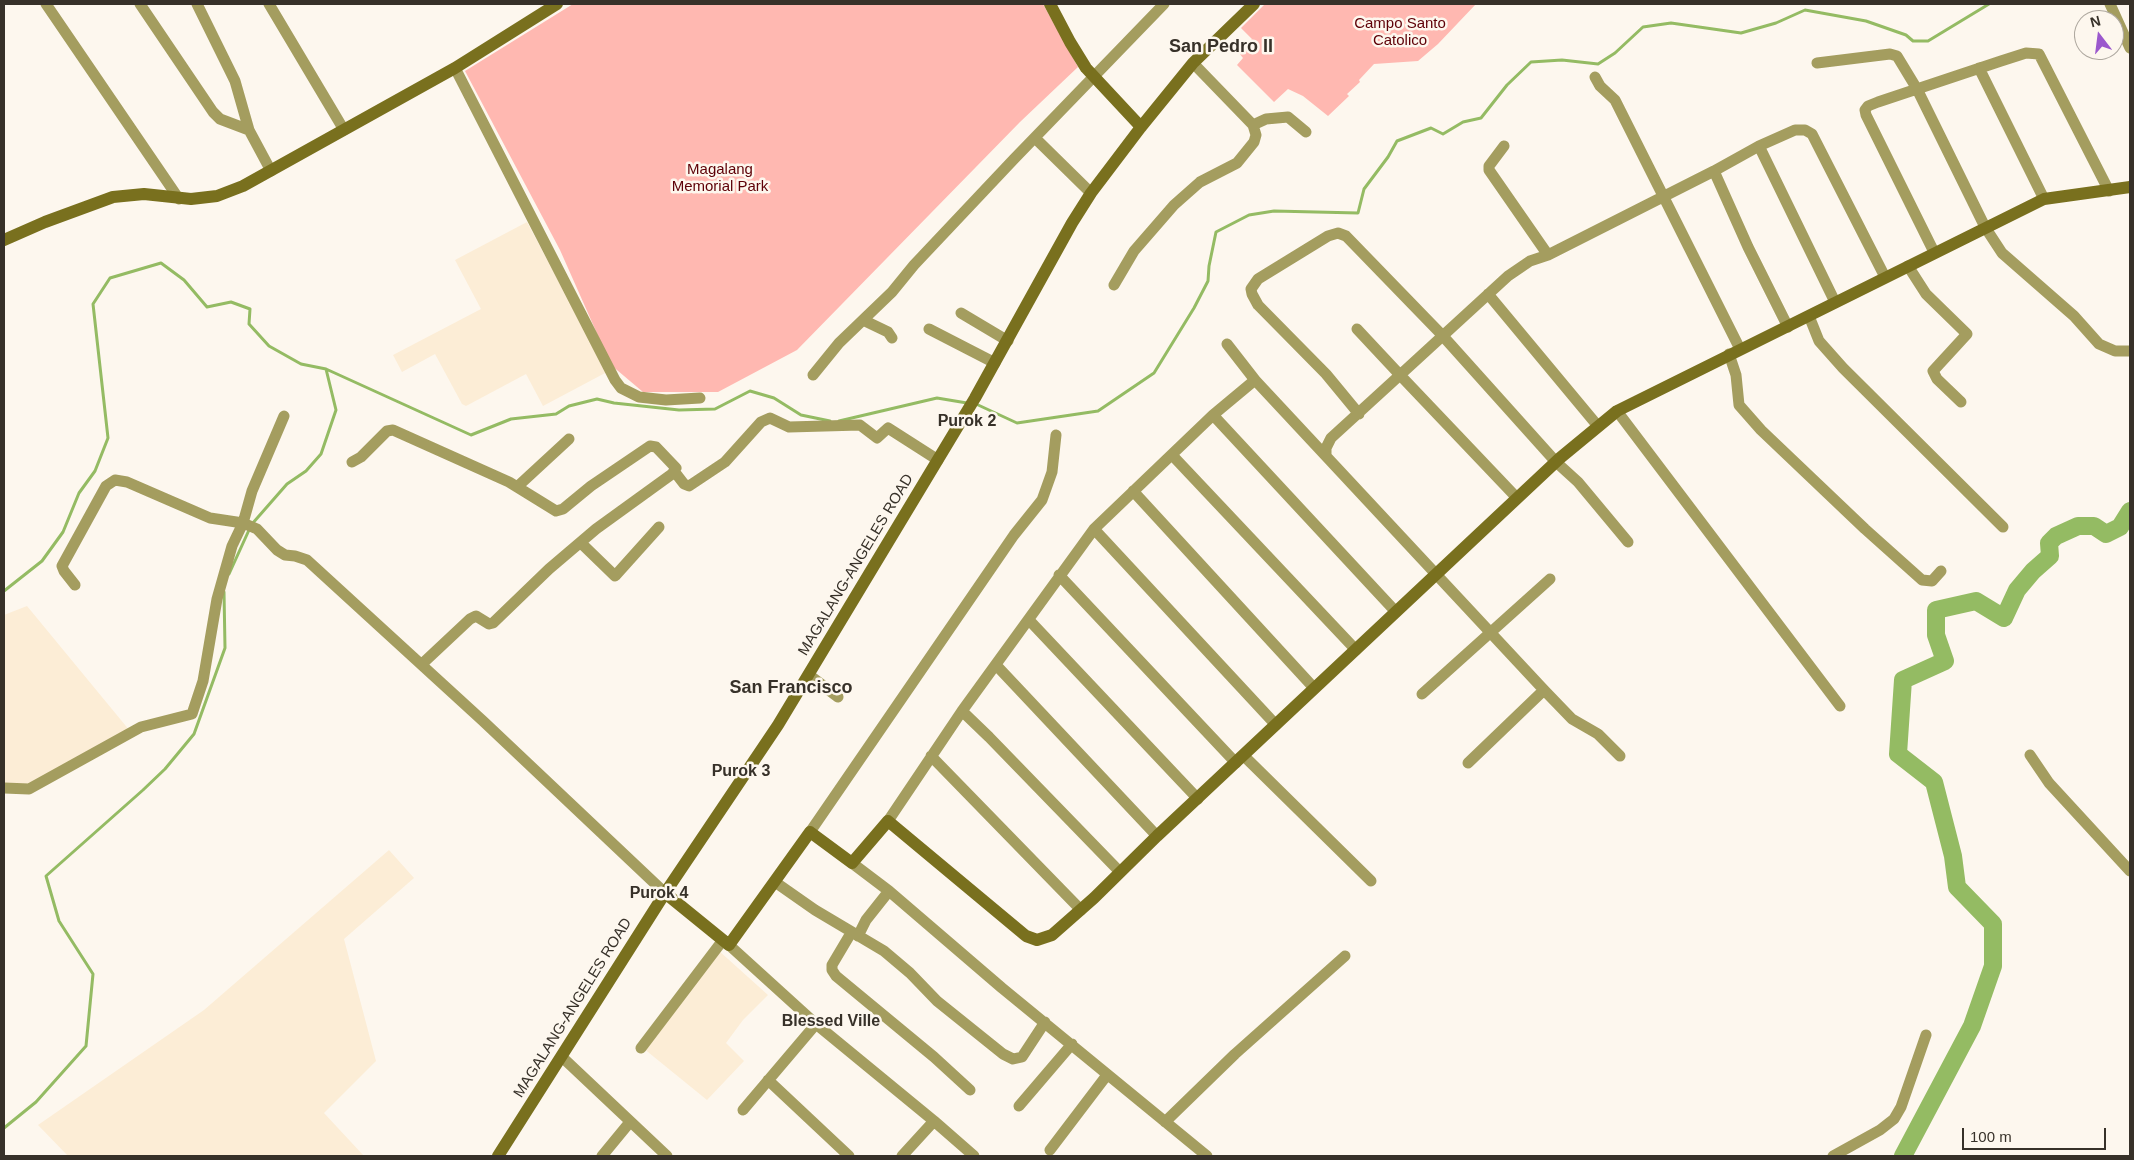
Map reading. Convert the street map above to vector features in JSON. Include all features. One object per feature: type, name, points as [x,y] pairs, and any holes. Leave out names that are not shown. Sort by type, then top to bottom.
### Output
[{"type":"street","points":[[46,4],[179,199]]},
{"type":"street","points":[[140,4],[213,112],[220,119],[249,130]]},
{"type":"street","points":[[197,4],[235,81],[249,130],[271,171]]},
{"type":"street","points":[[269,4],[344,130]]},
{"type":"street","points":[[4,240],[62,215],[113,197],[144,194],[179,199],[204,198],[228,192],[271,171],[455,68],[557,4]]},
{"type":"street","points":[[1050,4],[1078,56],[1094,77],[1141,127]]},
{"type":"street","points":[[813,375],[839,343],[892,292],[914,265],[1164,4]]},
{"type":"street","name":"MAGALANG-ANGELES ROAD","points":[[498,1156],[665,892],[778,725],[809,675],[966,415],[1091,192],[1193,63],[1254,4]]},
{"type":"street","points":[[2110,4],[2130,48]]},
{"type":"street","points":[[1934,252],[1866,115],[1865,110],[1878,102],[2026,53],[2038,54],[2109,191]]},
{"type":"street","points":[[1817,64],[1890,54],[1897,56],[1917,89],[1985,227],[2002,253],[2074,316],[2100,344],[2114,351],[2130,351]]},
{"type":"street","points":[[1114,285],[1134,251],[1174,205],[1200,182],[1228,169],[1244,156],[1254,142],[1256,135],[1253,125],[1193,63]]},
{"type":"street","points":[[455,68],[564,284],[591,331],[606,366],[618,384],[621,388],[639,397],[666,400],[700,398]]},
{"type":"street","points":[[1979,68],[2044,199]]},
{"type":"street","points":[[1595,77],[1600,86],[1615,100],[1735,352],[1739,405],[1761,430],[1865,529],[1922,580],[1932,581],[1941,571]]},
{"type":"street","points":[[1253,125],[1266,119],[1288,117],[1306,132]]},
{"type":"street","points":[[1326,455],[1326,448],[1331,438],[1442,335],[1520,267],[1530,261],[1548,256],[1759,146],[1795,130],[1805,130],[1812,134],[1885,277]]},
{"type":"street","points":[[1035,138],[1091,192]]},
{"type":"street","points":[[1504,146],[1489,166],[1489,170],[1548,256]]},
{"type":"street","points":[[1759,146],[1836,302]]},
{"type":"street","points":[[1714,171],[1748,247],[1788,327]]},
{"type":"street","points":[[888,821],[1026,936],[1037,940],[1052,935],[1081,910],[1157,836],[1556,462],[1597,425],[1617,411],[2044,199],[2130,187]]},
{"type":"street","points":[[1359,414],[1326,374],[1258,305],[1251,289],[1258,279],[1328,236],[1342,233],[1442,335],[1556,462],[1578,482],[1628,542]]},
{"type":"street","points":[[1908,266],[1926,294],[1967,334],[1933,371],[1938,379],[1961,402]]},
{"type":"street","points":[[1488,294],[1597,425]]},
{"type":"street","points":[[961,313],[1008,341]]},
{"type":"street","points":[[1810,316],[1819,341],[1843,368],[2003,527]]},
{"type":"street","points":[[863,320],[888,332],[892,338]]},
{"type":"street","points":[[930,329],[995,363]]},
{"type":"street","points":[[1357,329],[1518,498]]},
{"type":"street","points":[[1227,344],[1255,380],[1544,690],[1572,719],[1598,734],[1620,756]]},
{"type":"street","points":[[852,862],[888,821],[962,711],[1094,529],[1213,415],[1255,380]]},
{"type":"street","points":[[1617,411],[1840,706]]},
{"type":"street","points":[[1213,415],[1396,612]]},
{"type":"street","points":[[4,788],[29,789],[141,727],[192,714],[203,681],[217,599],[232,546],[244,523],[252,491],[284,416]]},
{"type":"street","points":[[674,472],[684,484],[689,486],[725,462],[761,422],[770,418],[789,427],[860,425],[877,438],[888,428],[938,460]]},
{"type":"street","points":[[352,462],[361,457],[387,431],[393,430],[457,457],[517,487],[553,510],[559,511],[591,486],[650,446],[656,447],[676,468],[674,472],[596,529],[548,569],[493,623],[489,624],[476,616],[470,619],[422,664]]},
{"type":"street","points":[[641,1048],[776,882],[1014,535],[1042,500],[1052,472],[1056,435]]},
{"type":"street","points":[[517,487],[569,438]]},
{"type":"street","points":[[1172,455],[1356,650]]},
{"type":"street","points":[[75,585],[62,566],[106,486],[115,480],[127,482],[210,518],[244,523],[257,529],[277,550],[285,555],[307,560],[422,664],[665,892],[726,943],[816,1024],[974,1156]]},
{"type":"street","points":[[1133,491],[1314,688]]},
{"type":"street","points":[[581,543],[615,576],[659,527]]},
{"type":"street","points":[[1094,529],[1276,725]]},
{"type":"street","points":[[1060,575],[1240,760],[1372,881]]},
{"type":"street","points":[[1422,694],[1550,580]]},
{"type":"street","points":[[1029,620],[1198,799]]},
{"type":"street","points":[[996,665],[1157,836]]},
{"type":"street","points":[[809,675],[838,697]]},
{"type":"street","points":[[1468,763],[1544,690]]},
{"type":"street","points":[[962,711],[1120,872]]},
{"type":"street","points":[[2030,755],[2049,783],[2130,871]]},
{"type":"street","points":[[931,756],[1081,910]]},
{"type":"street","points":[[810,832],[889,891],[1207,1156]]},
{"type":"street","points":[[776,882],[803,903],[884,951],[910,973],[937,1001],[970,1026],[994,1048],[1013,1059],[1017,1059],[1025,1053],[1045,1022]]},
{"type":"street","points":[[889,891],[832,965],[832,970],[836,976],[934,1057],[970,1090]]},
{"type":"street","points":[[1165,1122],[1235,1054],[1345,956]]},
{"type":"street","points":[[743,1110],[816,1024]]},
{"type":"street","points":[[1833,1156],[1880,1130],[1894,1119],[1901,1107],[1926,1035]]},
{"type":"street","points":[[1019,1106],[1072,1044]]},
{"type":"street","points":[[562,1057],[667,1156]]},
{"type":"street","points":[[1050,1150],[1108,1075]]},
{"type":"street","points":[[768,1080],[849,1156]]},
{"type":"street","points":[[902,1156],[934,1121]]},
{"type":"street","points":[[602,1156],[630,1122]]},
{"type":"shaded area","points":[[527,222],[607,372],[543,406],[526,374],[466,406],[462,404],[435,354],[402,372],[393,355],[481,309],[455,260]]},
{"type":"shaded area","points":[[27,606],[130,731],[28,791],[4,783],[4,615]]},
{"type":"shaded area","points":[[389,850],[414,878],[344,939],[376,1061],[324,1113],[364,1156],[68,1156],[38,1125],[204,1010]]},
{"type":"shaded area","points":[[718,950],[768,995],[743,1020],[726,1043],[744,1061],[707,1100],[643,1048]]},
{"type":"green space","name":"Magalang Memorial Park","points":[[573,4],[1043,4],[1078,67],[1020,122],[797,350],[718,392],[643,392],[611,365],[560,250],[465,71]]},
{"type":"green space","name":"Campo Santo Catolico","points":[[1265,4],[1476,4],[1438,44],[1418,61],[1374,64],[1359,80],[1360,82],[1347,94],[1349,96],[1328,116],[1303,96],[1288,89],[1274,102],[1237,65],[1243,58],[1239,53],[1252,39],[1241,28]]},
{"type":"waterway","points":[[976,404],[1017,423],[1098,411],[1154,373],[1194,308],[1208,281],[1216,232],[1249,215],[1274,211],[1358,213],[1364,189],[1388,157],[1397,141],[1431,128],[1443,134],[1463,122],[1481,118],[1507,85],[1531,62],[1562,60],[1598,64],[1615,53],[1643,27],[1671,23],[1741,33],[1776,23],[1805,10],[1866,21],[1906,35],[1913,41],[1928,41],[1989,4]]},
{"type":"waterway","points":[[4,591],[42,561],[63,532],[79,493],[95,471],[108,438],[93,304],[110,278],[161,263],[184,280],[207,307],[231,302],[250,309],[249,324],[269,346],[301,364],[326,369],[471,435],[511,419],[556,414],[569,406],[597,399],[614,403],[679,410],[715,409],[750,391],[774,398],[801,415],[830,421]]},
{"type":"waterway","points":[[252,524],[287,484],[306,471],[321,454],[336,410],[326,369]]},
{"type":"waterway","points":[[839,421],[937,398],[967,403]]},
{"type":"waterway","points":[[1903,1156],[1972,1026],[1993,966],[1993,924],[1957,887],[1953,856],[1934,782],[1898,754],[1903,680],[1945,661],[1936,635],[1936,610],[1976,601],[2004,618],[2017,590],[2033,571],[2050,556],[2049,543],[2056,536],[2078,526],[2094,526],[2106,534],[2120,527],[2130,511]]},
{"type":"waterway","points":[[229,574],[249,530]]},
{"type":"waterway","points":[[4,1128],[36,1102],[86,1046],[93,974],[59,921],[46,876],[165,769],[194,734],[225,648],[224,592]]},
{"type":"district","name":"San Pedro II","points":[[1221,47]]},
{"type":"district","name":"Purok 2","points":[[967,422]]},
{"type":"district","name":"San Francisco","points":[[791,688]]},
{"type":"district","name":"Purok 3","points":[[741,772]]},
{"type":"district","name":"Purok 4","points":[[659,894]]},
{"type":"district","name":"Blessed Ville","points":[[831,1022]]}]
